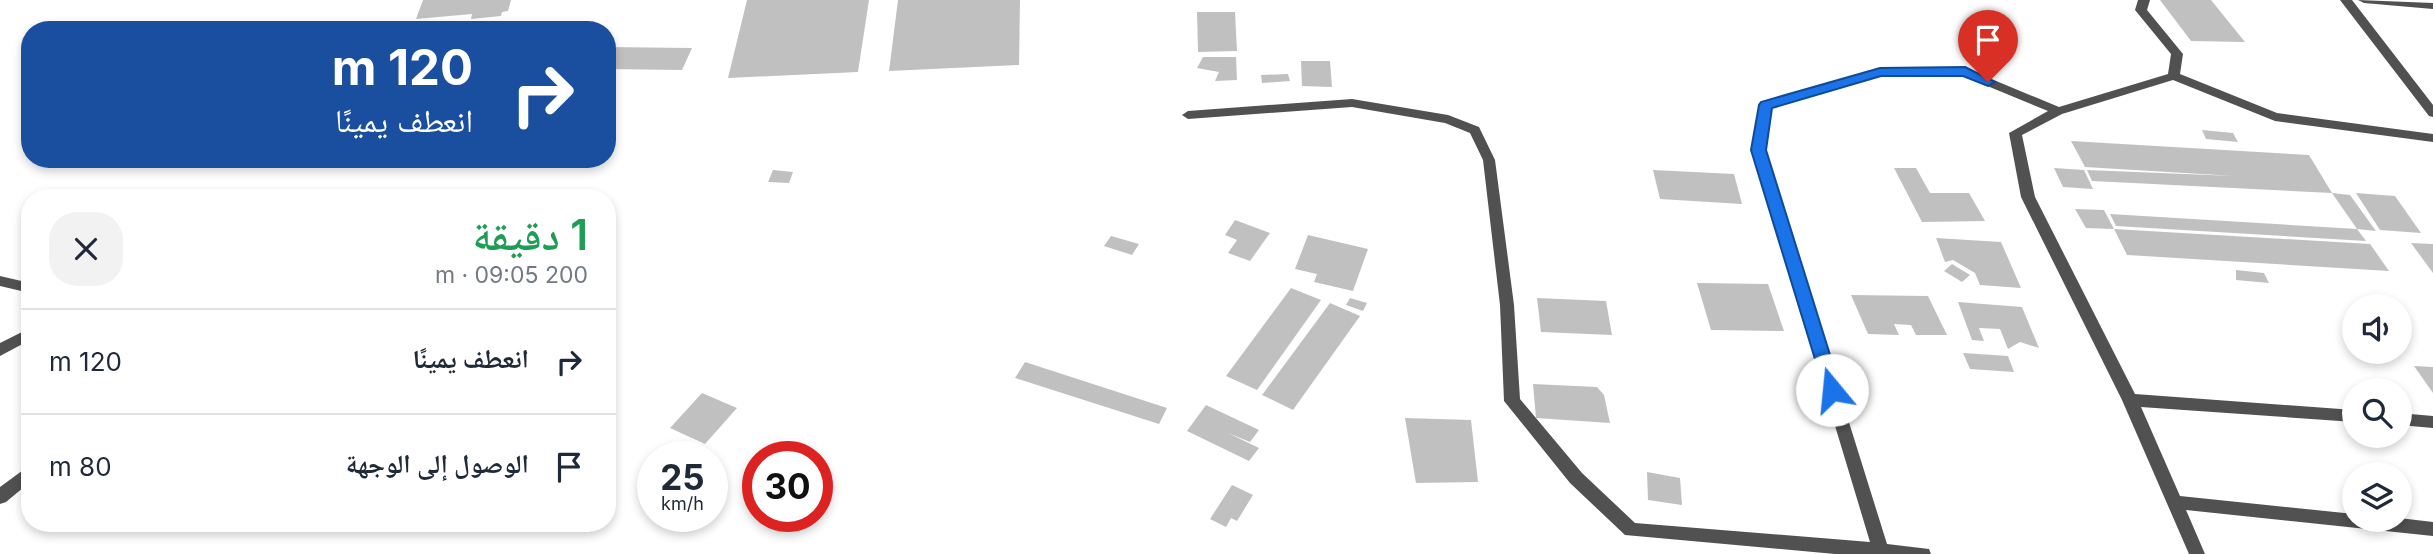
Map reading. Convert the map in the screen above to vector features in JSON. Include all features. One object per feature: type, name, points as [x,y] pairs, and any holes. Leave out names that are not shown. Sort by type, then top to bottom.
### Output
[{"type":"street","points":[[2144,0],[2140,10],[2177,54],[2174,76]]},
{"type":"street","points":[[2346,0],[2433,113]]},
{"type":"street","points":[[2364,0],[2433,6]]},
{"type":"street","points":[[1881,550],[1758,150],[1766,105],[1880,72],[1965,72],[2058,111]]},
{"type":"street","points":[[2197,554],[2130,400],[2028,197],[2015,133],[2058,111],[2174,76],[2275,117],[2433,138]]},
{"type":"street","points":[[1188,115],[1352,103],[1448,119],[1475,130],[1489,160],[1507,305],[1512,401],[1576,478],[1631,530],[1923,554]]},
{"type":"street","points":[[0,281],[21,286]]},
{"type":"street","points":[[0,350],[21,338]]},
{"type":"street","points":[[2130,400],[2342,415]]},
{"type":"street","points":[[2412,420],[2433,422]]},
{"type":"street","points":[[0,497],[21,480]]},
{"type":"street","points":[[2174,502],[2433,529]]},
{"type":"building","points":[[423,0],[511,0],[508,11],[502,12],[501,16],[471,19],[472,14],[416,19]]},
{"type":"building","points":[[747,0],[869,0],[858,72],[728,78]]},
{"type":"building","points":[[898,0],[1020,0],[1019,65],[889,71]]},
{"type":"building","points":[[2160,0],[2211,0],[2245,42],[2191,41]]},
{"type":"building","points":[[1197,12],[1235,12],[1237,51],[1198,52]]},
{"type":"building","points":[[616,47],[692,48],[682,70],[616,69]]},
{"type":"building","points":[[1203,57],[1236,57],[1237,80],[1215,81],[1219,72],[1197,68]]},
{"type":"building","points":[[1301,61],[1330,61],[1332,87],[1302,86]]},
{"type":"building","points":[[1288,74],[1290,81],[1262,83],[1261,75]]},
{"type":"building","points":[[2202,130],[2233,133],[2238,142],[2206,139]]},
{"type":"building","points":[[2071,141],[2309,155],[2332,193],[2092,181],[2087,170],[2234,176],[2085,167]]},
{"type":"building","points":[[1894,168],[1916,168],[1930,193],[1969,193],[1985,221],[1922,222]]},
{"type":"building","points":[[2054,168],[2084,170],[2093,189],[2063,187]]},
{"type":"building","points":[[773,170],[793,172],[789,183],[768,182]]},
{"type":"building","points":[[1653,170],[1734,174],[1742,204],[1660,199]]},
{"type":"building","points":[[2332,193],[2350,195],[2376,231],[2357,229]]},
{"type":"building","points":[[2356,193],[2395,196],[2421,233],[2380,230]]},
{"type":"building","points":[[2075,209],[2104,210],[2114,229],[2086,228]]},
{"type":"building","points":[[2110,214],[2357,229],[2366,241],[2116,226]]},
{"type":"building","points":[[1235,220],[1270,233],[1250,261],[1228,253],[1237,240],[1225,235]]},
{"type":"building","points":[[2114,229],[2370,244],[2389,271],[2127,255]]},
{"type":"building","points":[[1308,235],[1368,249],[1353,291],[1314,282],[1317,274],[1295,269]]},
{"type":"building","points":[[1111,236],[1139,244],[1132,255],[1104,246]]},
{"type":"building","points":[[1936,238],[2001,242],[2021,288],[1980,285],[1975,273],[1953,260],[1945,262]]},
{"type":"building","points":[[2411,243],[2433,244],[2433,273]]},
{"type":"building","points":[[1952,264],[1970,275],[1962,282],[1944,271]]},
{"type":"building","points":[[2236,270],[2264,273],[2269,283],[2236,280]]},
{"type":"building","points":[[1697,283],[1768,284],[1784,331],[1711,330]]},
{"type":"building","points":[[1291,288],[1321,300],[1257,390],[1226,376]]},
{"type":"building","points":[[1851,295],[1928,296],[1947,335],[1916,335],[1911,325],[1894,324],[1899,335],[1868,334]]},
{"type":"building","points":[[1350,298],[1367,303],[1363,311],[1346,305]]},
{"type":"building","points":[[1537,298],[1606,301],[1612,335],[1541,332]]},
{"type":"building","points":[[1958,302],[2022,307],[2039,348],[2020,342],[2008,349],[2000,329],[1979,328],[1984,341],[1972,340]]},
{"type":"building","points":[[1330,303],[1360,316],[1293,410],[1262,395]]},
{"type":"building","points":[[1963,353],[2008,356],[2014,372],[1970,369]]},
{"type":"building","points":[[1025,362],[1167,408],[1159,424],[1015,378]]},
{"type":"building","points":[[2414,366],[2433,367],[2433,393]]},
{"type":"building","points":[[1533,384],[1597,387],[1604,395],[1610,423],[1536,418]]},
{"type":"building","points":[[702,393],[737,408],[708,441],[698,441],[670,428]]},
{"type":"building","points":[[1206,405],[1259,430],[1250,442],[1228,433],[1259,448],[1249,461],[1187,431]]},
{"type":"building","points":[[1405,418],[1471,420],[1478,482],[1416,483]]},
{"type":"building","points":[[1647,472],[1680,478],[1682,505],[1648,500]]},
{"type":"building","points":[[1232,485],[1253,495],[1237,521],[1231,518],[1226,527],[1210,519]]},
{"type":"route","points":[[1832,390],[1758,150],[1766,105],[1880,72],[1965,72],[1988,82]]}]
